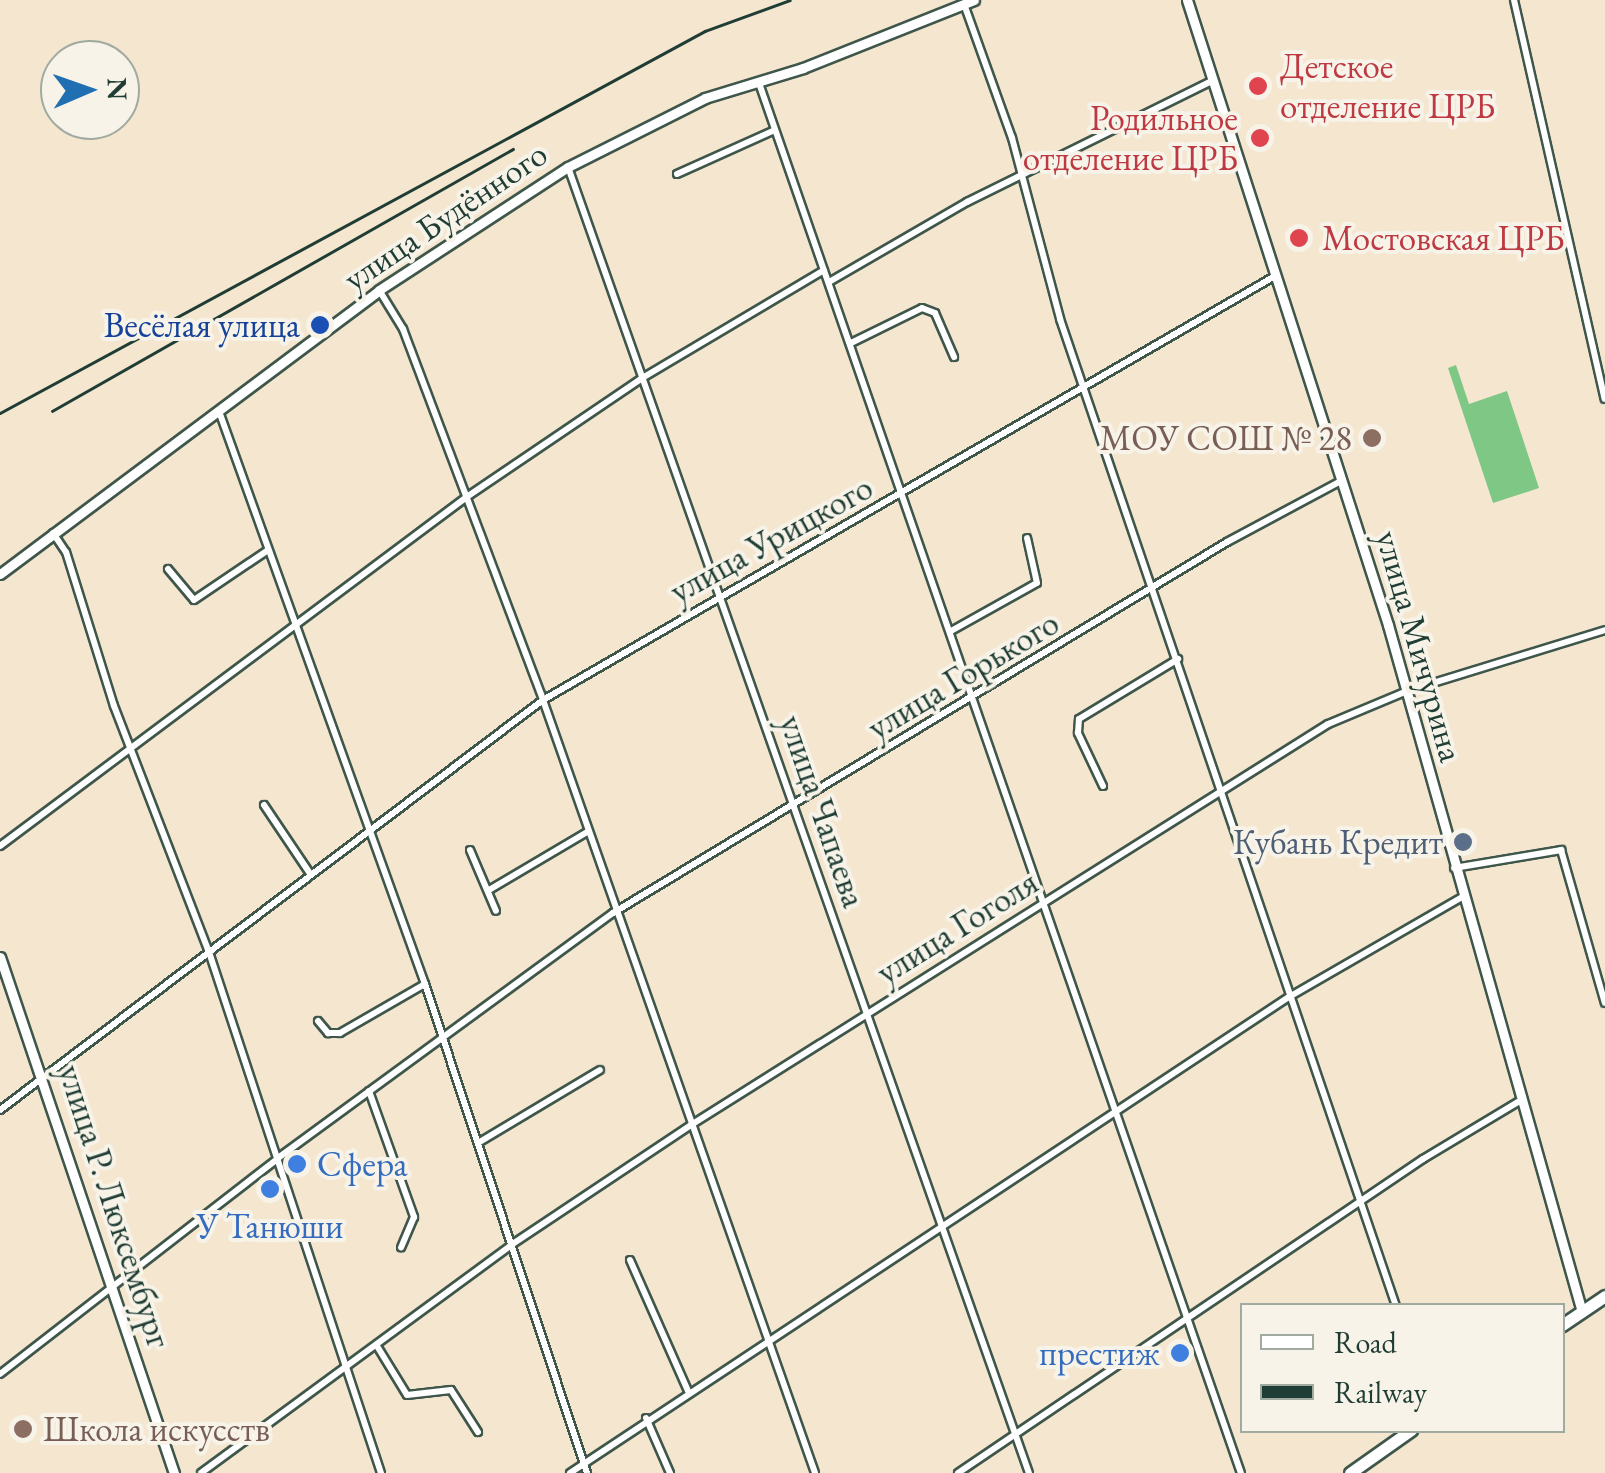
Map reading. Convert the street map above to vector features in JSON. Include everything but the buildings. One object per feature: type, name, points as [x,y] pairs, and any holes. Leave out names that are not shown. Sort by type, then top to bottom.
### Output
[{"type":"main road","points":[[1565,1323],[1605,1296]]},
{"type":"main road","points":[[1350,1473],[1407,1433]]},
{"type":"street","name":"улица Мичурина","points":[[1187,0],[1408,691],[1518,1102],[1582,1312]]},
{"type":"street","points":[[1514,0],[1605,399]]},
{"type":"street","points":[[969,2],[1024,176],[1038,247],[1395,1303]]},
{"type":"street","name":"улица Будённого","points":[[0,574],[220,414],[379,290],[568,167],[705,98],[758,82],[969,2]]},
{"type":"street","points":[[829,282],[1024,176],[1212,81]]},
{"type":"street","points":[[758,82],[1240,1473]]},
{"type":"street","points":[[677,174],[775,130]]},
{"type":"street","name":"улица Чапаева","points":[[568,167],[1030,1473]]},
{"type":"street","points":[[0,846],[468,496],[644,377],[824,270]]},
{"type":"street","name":"улица Урицкого","points":[[0,1110],[543,700],[1275,276]]},
{"type":"street","points":[[379,290],[403,329],[468,496],[815,1473]]},
{"type":"street","points":[[850,344],[922,308],[935,313],[954,357]]},
{"type":"street","points":[[220,414],[425,984],[587,1473]]},
{"type":"street","name":"улица Горького","points":[[0,1374],[278,1158],[613,913],[974,700],[1155,586],[1341,480]]},
{"type":"street","points":[[53,534],[66,552],[132,748],[210,952],[381,1473]]},
{"type":"street","points":[[951,631],[1037,583],[1027,538]]},
{"type":"street","points":[[168,568],[185,597],[194,600],[268,550]]},
{"type":"street","name":"улица Гоголя","points":[[201,1473],[511,1245],[691,1125],[1328,724],[1408,691],[1605,630]]},
{"type":"street","points":[[1103,786],[1078,733],[1079,719],[1179,659]]},
{"type":"street","points":[[264,805],[311,875]]},
{"type":"street","points":[[490,890],[588,832]]},
{"type":"street","points":[[470,850],[496,911]]},
{"type":"street","points":[[1454,868],[1562,850],[1605,1003]]},
{"type":"street","points":[[570,1473],[646,1418],[1289,997],[1462,897]]},
{"type":"street","name":"улица Р. Люксембург","points":[[0,957],[45,1077],[174,1473]]},
{"type":"street","points":[[318,1021],[328,1033],[340,1033],[425,984]]},
{"type":"street","points":[[478,1143],[600,1070]]},
{"type":"street","points":[[369,1091],[414,1217],[401,1247]]},
{"type":"street","points":[[958,1473],[1518,1102]]},
{"type":"street","points":[[630,1260],[688,1391]]},
{"type":"street","points":[[377,1346],[407,1395],[452,1390],[478,1432]]},
{"type":"street","points":[[646,1418],[670,1473]]},
{"type":"green space","points":[[1456,365],[1469,404],[1507,391],[1539,488],[1493,503],[1448,368]]},
{"type":"railway","points":[[0,413],[705,31],[790,0]]},
{"type":"railway","points":[[52,411],[513,149]]},
{"type":"place","name":"Детское отделение ЦРБ","points":[[1258,86]]},
{"type":"place","name":"Родильное отделение ЦРБ","points":[[1260,138]]},
{"type":"place","name":"Мостовская ЦРБ","points":[[1299,238]]},
{"type":"place","name":"Весёлая улица","points":[[320,325]]},
{"type":"place","name":"МОУ СОШ № 28","points":[[1372,438]]},
{"type":"place","name":"Кубань Кредит","points":[[1463,842]]},
{"type":"place","name":"Сфера","points":[[297,1164]]},
{"type":"place","name":"У Танюши","points":[[270,1189]]},
{"type":"place","name":"престиж","points":[[1180,1353]]},
{"type":"place","name":"Школа искусств","points":[[23,1429]]}]
